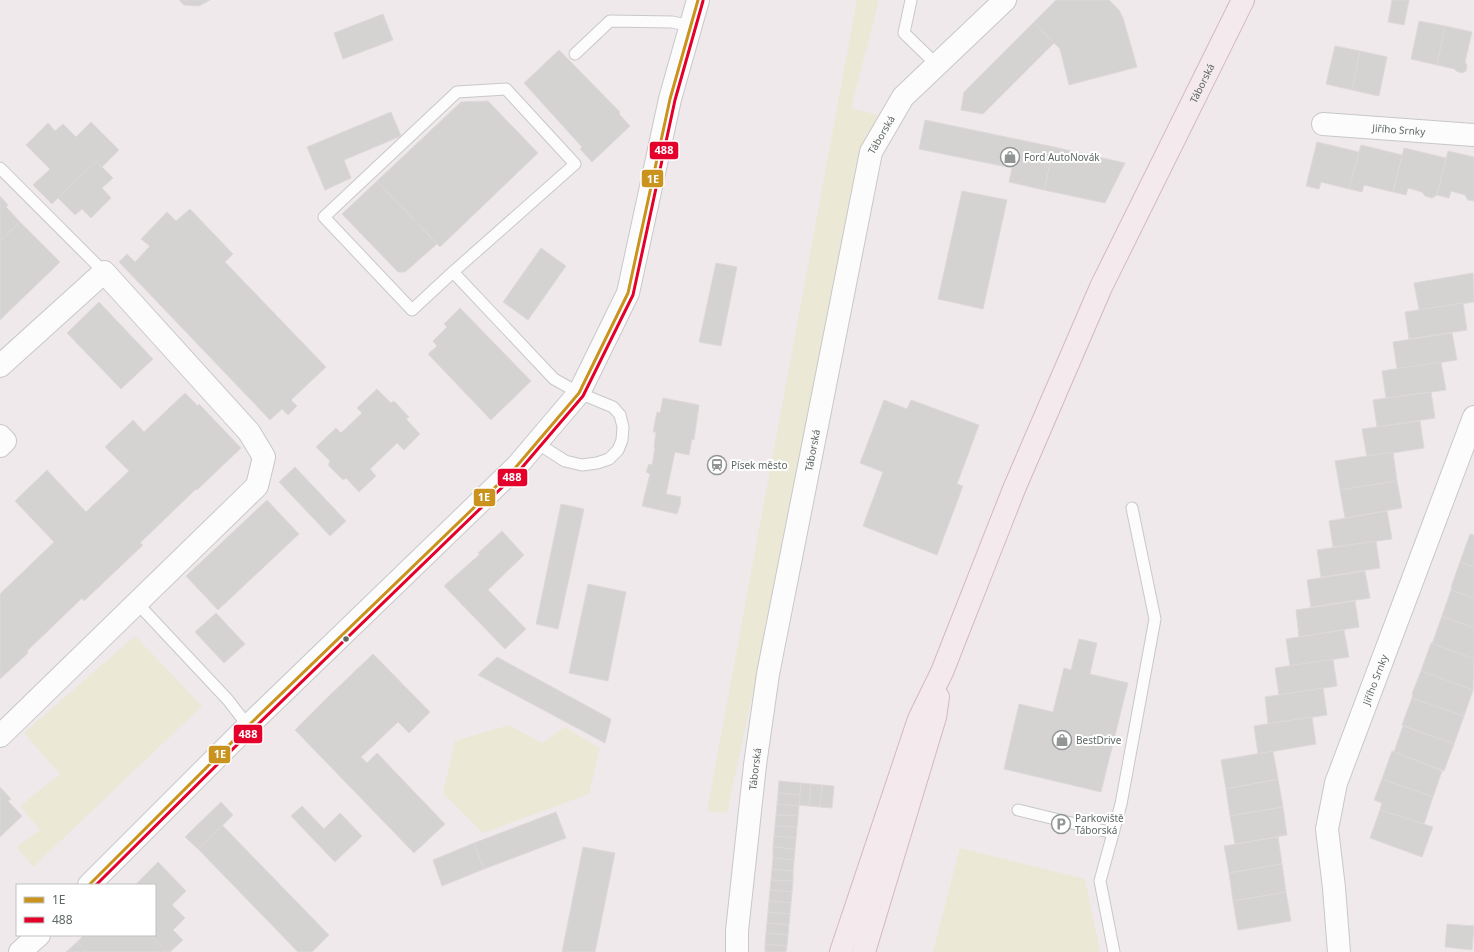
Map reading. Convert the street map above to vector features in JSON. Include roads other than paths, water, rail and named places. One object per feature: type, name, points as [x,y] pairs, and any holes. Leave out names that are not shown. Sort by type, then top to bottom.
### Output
[{"type":"main road","name":"Táborská","points":[[841,952],[919,719],[942,672],[1014,489],[1101,287],[1243,0]]},
{"type":"main road","name":"Táborská","points":[[864,952],[935,717],[942,672]]},
{"type":"street","points":[[90,884],[248,726],[516,467],[579,394],[628,293],[670,99],[698,0]]},
{"type":"street","name":"Táborská","points":[[737,952],[737,931],[768,674],[871,152],[904,97],[1005,0]]},
{"type":"street","name":"Jiřího Srnky","points":[[1323,124],[1474,135]]},
{"type":"street","points":[[0,366],[104,272],[249,432],[264,457],[257,486],[0,736]]},
{"type":"street","name":"Jiřího Srnky","points":[[1339,952],[1334,888],[1327,829],[1336,784],[1474,417]]},
{"type":"street","points":[[0,436],[5,441],[0,446]]},
{"type":"street","points":[[20,952],[38,936]]},
{"type":"lane","points":[[911,0],[904,33],[937,65]]},
{"type":"lane","points":[[575,54],[610,21],[672,22],[691,26]]},
{"type":"lane","points":[[506,89],[575,164],[453,272],[412,310],[324,217],[457,92],[506,89]]},
{"type":"lane","points":[[0,168],[104,272]]},
{"type":"lane","points":[[453,272],[554,379],[579,394],[613,407],[620,415],[623,427],[622,440],[618,450],[609,459],[582,465],[565,461],[537,442]]},
{"type":"lane","points":[[1114,952],[1100,881],[1121,804],[1155,619],[1132,508]]},
{"type":"lane","points":[[137,603],[228,700],[248,726]]},
{"type":"lane","points":[[1018,810],[1113,832]]},
{"type":"place","name":"Ford AutoNovák","points":[[1010,157]]},
{"type":"place","name":"Písek město","points":[[717,465]]},
{"type":"place","name":"BestDrive","points":[[1062,740]]},
{"type":"place","name":"Parkoviště Táborská","points":[[1061,824]]}]
